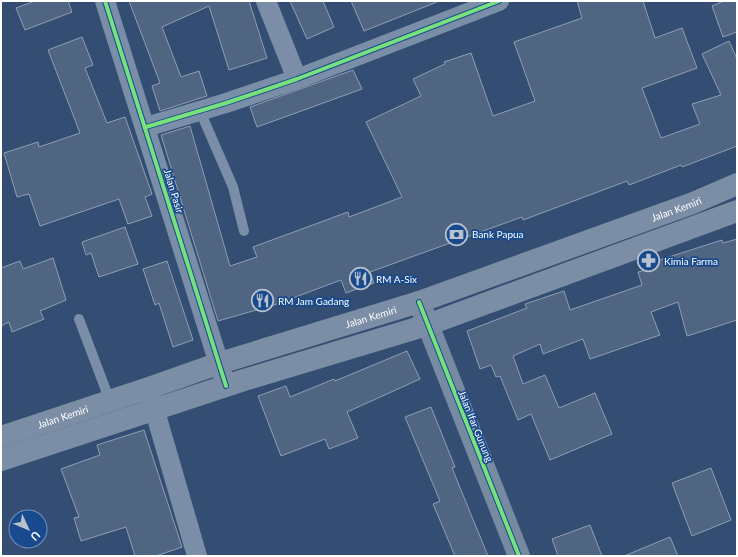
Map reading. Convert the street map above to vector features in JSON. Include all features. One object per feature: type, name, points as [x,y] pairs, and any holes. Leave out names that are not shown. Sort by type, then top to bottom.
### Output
[{"type":"highway","name":"Jalan Kemiri","points":[[1,436],[110,401],[220,363],[419,302],[693,203],[737,184]]},
{"type":"highway","points":[[1,460],[226,386],[427,325],[737,211]]},
{"type":"street","name":"Jalan Pasir","points":[[105,1],[146,127],[226,386]]},
{"type":"street","points":[[266,1],[297,78]]},
{"type":"street","points":[[146,127],[200,111],[297,78],[489,3]]},
{"type":"street","name":"Jalan Ifar Gunung","points":[[419,302],[519,556]]},
{"type":"street","points":[[148,388],[197,556]]},
{"type":"lane","points":[[200,111],[233,187],[244,232]]},
{"type":"lane","points":[[80,319],[110,401]]},
{"type":"building","points":[[35,1],[68,1],[72,12],[25,30],[16,8]]},
{"type":"building","points":[[129,1],[249,1],[267,58],[229,70],[209,6],[162,27],[181,77],[199,71],[207,96],[160,111],[152,86],[160,83]]},
{"type":"building","points":[[290,1],[323,1],[334,27],[307,39]]},
{"type":"building","points":[[351,1],[437,1],[437,2],[364,31]]},
{"type":"building","points":[[577,1],[643,1],[655,38],[682,28],[697,68],[642,88],[661,138],[700,124],[692,104],[721,95],[702,54],[729,41],[737,59],[737,146],[629,185],[627,181],[523,220],[522,217],[370,272],[374,283],[346,293],[341,280],[274,305],[218,321],[161,135],[190,126],[230,266],[257,257],[253,247],[348,212],[349,217],[402,197],[366,122],[421,96],[413,79],[445,64],[444,62],[471,53],[493,116],[535,101],[514,42],[582,18]]},
{"type":"building","points":[[724,1],[737,1],[737,32],[723,37],[712,6]]},
{"type":"building","points":[[82,37],[93,65],[85,68],[107,123],[125,117],[152,194],[145,197],[152,216],[128,224],[119,199],[40,226],[29,194],[17,197],[4,153],[38,142],[39,147],[80,133],[48,50]]},
{"type":"building","points":[[353,70],[362,89],[257,127],[250,107]]},
{"type":"building","points":[[125,227],[138,264],[99,277],[91,253],[86,255],[82,242]]},
{"type":"building","points":[[737,239],[737,320],[687,336],[678,302],[651,312],[660,335],[590,359],[583,339],[543,354],[540,344],[513,356],[523,384],[545,375],[559,408],[595,393],[612,434],[550,460],[531,414],[518,420],[500,376],[496,377],[491,365],[480,369],[467,331],[527,308],[525,304],[564,291],[570,310],[642,285],[638,272],[646,270],[644,265],[722,240],[723,243]]},
{"type":"building","points":[[53,258],[66,300],[40,311],[44,319],[12,332],[9,322],[1,326],[1,268],[20,261],[23,269]]},
{"type":"building","points":[[167,261],[193,340],[173,347],[159,303],[155,305],[143,269]]},
{"type":"building","points":[[407,351],[420,379],[347,412],[358,438],[329,449],[325,439],[281,456],[258,396],[286,386],[290,397],[334,379],[335,381]]},
{"type":"building","points":[[431,407],[455,467],[452,468],[488,556],[455,556],[433,504],[440,501],[405,417]]},
{"type":"building","points":[[144,430],[182,547],[156,556],[135,556],[126,527],[81,541],[74,518],[79,517],[61,469],[100,455],[97,445]]},
{"type":"building","points":[[711,468],[731,520],[692,536],[672,483]]},
{"type":"building","points":[[590,525],[602,556],[558,556],[552,539]]},
{"type":"building","points":[[670,537],[678,556],[624,556]]},
{"type":"cycle path","points":[[105,1],[226,386]]},
{"type":"cycle path","points":[[146,127],[226,103],[297,79],[499,1]]},
{"type":"cycle path","points":[[419,302],[519,556]]},
{"type":"place","name":"Bank Papua","points":[[456,234]]},
{"type":"place","name":"Kimia Farma","points":[[649,261]]},
{"type":"place","name":"RM A-Six","points":[[360,279]]},
{"type":"place","name":"RM Jam Gadang","points":[[263,301]]}]
